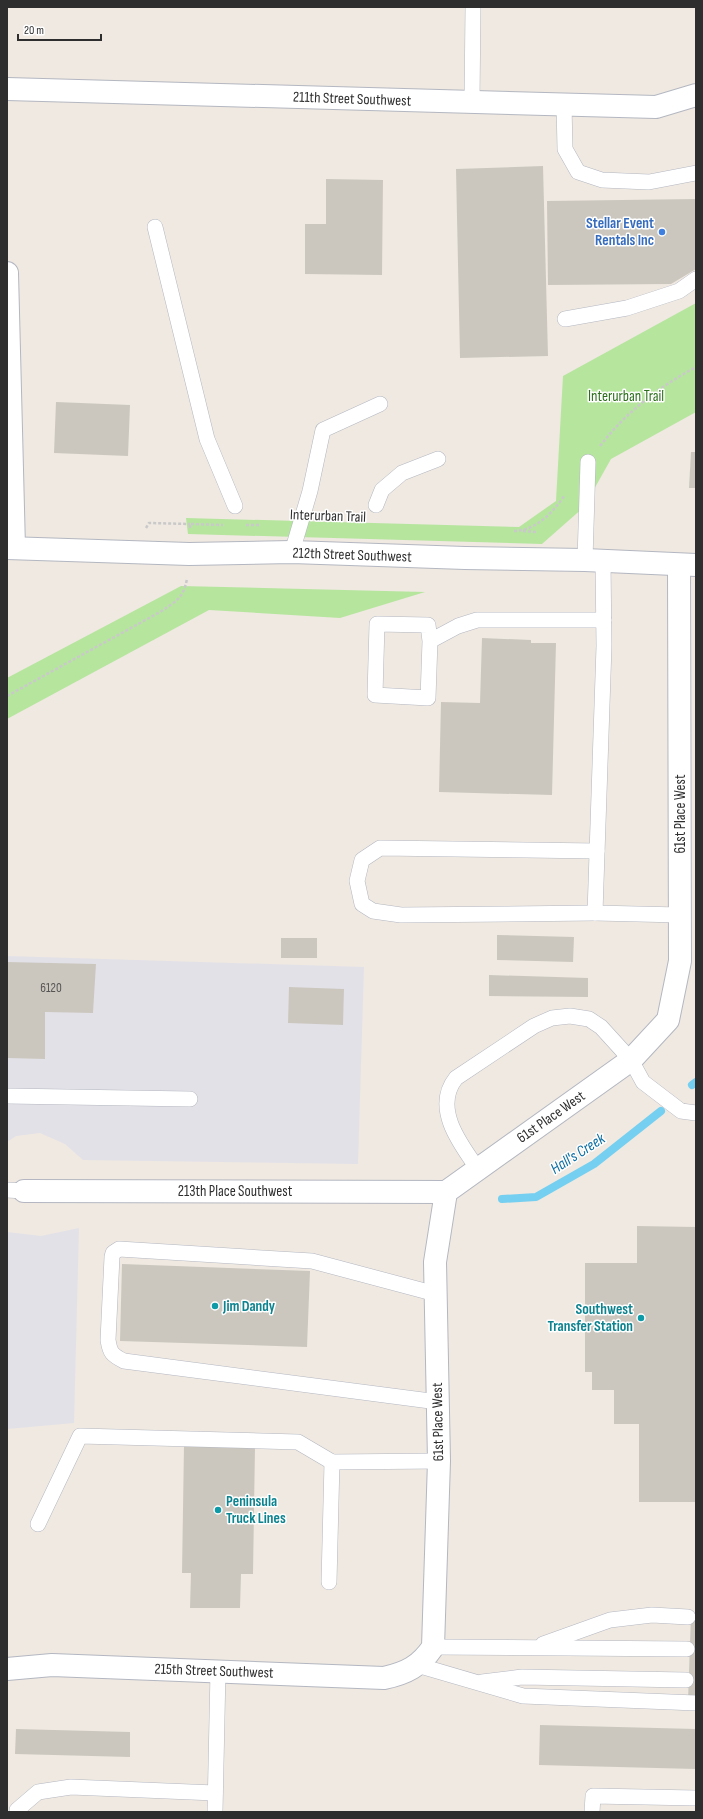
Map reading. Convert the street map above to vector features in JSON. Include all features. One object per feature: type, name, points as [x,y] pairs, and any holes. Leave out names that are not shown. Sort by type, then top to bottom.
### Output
[{"type":"street","name":"211th Street Southwest","points":[[7,89],[656,107],[696,95]]},
{"type":"street","points":[[7,273],[10,548]]},
{"type":"street","name":"212th Street Southwest","points":[[10,548],[189,554],[292,552],[688,565]]},
{"type":"street","name":"61st Place West","points":[[433,1647],[439,1461],[435,1262],[446,1192],[631,1060],[668,1020],[680,961],[688,565]]},
{"type":"street","name":"213th Place Southwest","points":[[16,1191],[446,1192]]},
{"type":"street","points":[[417,1665],[433,1647]]},
{"type":"street","name":"215th Street Southwest","points":[[7,1669],[52,1666],[384,1678],[400,1675],[417,1665]]},
{"type":"lane","points":[[472,102],[473,7]]},
{"type":"lane","points":[[564,105],[565,149],[578,172],[602,180],[649,182],[696,173]]},
{"type":"lane","points":[[154,226],[207,439],[235,506]]},
{"type":"lane","points":[[566,319],[627,308],[680,291],[696,279]]},
{"type":"lane","points":[[292,552],[310,491],[323,430],[380,404]]},
{"type":"lane","points":[[376,505],[382,490],[402,473],[438,459]]},
{"type":"lane","points":[[588,462],[594,561],[604,620],[595,913]]},
{"type":"lane","points":[[430,641],[458,626],[477,620],[604,620]]},
{"type":"lane","points":[[377,624],[428,625],[430,641],[428,698],[375,695],[377,624]]},
{"type":"lane","points":[[597,851],[380,848],[362,860],[357,881],[362,904],[372,911],[401,915],[595,913],[680,915]]},
{"type":"lane","points":[[478,1169],[454,1134],[449,1118],[447,1104],[451,1084],[456,1078],[534,1026],[552,1018],[570,1016],[589,1019],[601,1027],[631,1060],[643,1082],[681,1111],[696,1113]]},
{"type":"lane","points":[[7,1096],[190,1099]]},
{"type":"lane","points":[[436,1294],[312,1261],[119,1249],[113,1253],[112,1257],[108,1340],[109,1348],[114,1356],[124,1361],[438,1402]]},
{"type":"lane","points":[[38,1524],[80,1436],[298,1442],[332,1462],[439,1461]]},
{"type":"lane","points":[[330,1582],[332,1462]]},
{"type":"lane","points":[[537,1647],[610,1620],[652,1615],[688,1617]]},
{"type":"lane","points":[[433,1647],[687,1649]]},
{"type":"lane","points":[[417,1665],[523,1696],[696,1703]]},
{"type":"lane","points":[[215,1812],[218,1671]]},
{"type":"lane","points":[[475,1682],[522,1677],[686,1680]]},
{"type":"lane","points":[[17,1812],[17,1810],[38,1792],[72,1787],[215,1793]]},
{"type":"lane","points":[[592,1812],[593,1796],[696,1798]]},
{"type":"path","points":[[508,532],[523,531],[540,522],[554,510],[610,432],[635,407],[677,377],[696,367]]},
{"type":"path","points":[[190,531],[190,524],[226,525]]},
{"type":"path","name":"Interurban Trail","points":[[242,525],[300,526]]},
{"type":"path","points":[[7,696],[160,612],[180,598],[185,592],[188,574]]},
{"type":"shaded area","points":[[7,956],[364,967],[358,1164],[83,1160],[65,1144],[40,1133],[16,1136],[7,1142]]},
{"type":"shaded area","points":[[79,1228],[74,1423],[7,1429],[7,1232],[41,1236]]},
{"type":"green space","name":"Interurban Trail","points":[[696,303],[696,412],[611,459],[584,507],[542,544],[188,534],[186,518],[519,527],[556,501],[563,376]]},
{"type":"green space","points":[[181,586],[425,592],[340,618],[209,610],[7,719],[7,678]]},
{"type":"building","points":[[543,166],[548,356],[460,358],[456,169]]},
{"type":"building","points":[[326,179],[383,180],[382,275],[305,274],[305,224],[326,224]]},
{"type":"building","points":[[696,199],[696,269],[671,284],[548,285],[547,201]]},
{"type":"building","points":[[56,402],[130,405],[128,456],[54,453]]},
{"type":"building","points":[[691,452],[696,452],[696,488],[689,488]]},
{"type":"building","points":[[482,638],[531,640],[531,643],[556,643],[552,795],[439,792],[441,702],[480,703]]},
{"type":"building","points":[[497,935],[574,937],[573,962],[497,960]]},
{"type":"building","points":[[281,938],[317,938],[317,958],[281,958]]},
{"type":"building","points":[[7,962],[96,964],[93,1013],[45,1012],[45,1059],[7,1058]]},
{"type":"building","points":[[489,975],[588,978],[588,997],[489,996]]},
{"type":"building","points":[[289,987],[344,989],[343,1025],[288,1023]]},
{"type":"building","name":"Southwest Transfer Station","points":[[637,1226],[696,1227],[696,1502],[639,1502],[639,1424],[614,1424],[614,1390],[592,1390],[592,1372],[585,1372],[585,1263],[637,1263]]},
{"type":"building","name":"Jim Dandy","points":[[122,1264],[310,1271],[307,1347],[120,1341]]},
{"type":"building","name":"Peninsula Truck Lines","points":[[184,1445],[255,1447],[253,1574],[241,1574],[240,1608],[190,1608],[191,1573],[182,1573]]},
{"type":"building","points":[[691,1615],[696,1615],[696,1701],[688,1701]]},
{"type":"building","points":[[540,1725],[696,1729],[696,1769],[539,1765]]},
{"type":"building","points":[[16,1729],[130,1732],[130,1757],[15,1754]]},
{"type":"waterway","name":"Hall's Creek","points":[[692,1085],[696,1082]]},
{"type":"waterway","name":"Hall's Creek","points":[[502,1199],[536,1197],[594,1164],[661,1111]]},
{"type":"place","name":"Stellar Event Rentals Inc","points":[[662,232]]},
{"type":"place","name":"Jim Dandy","points":[[215,1306]]},
{"type":"place","name":"Southwest Transfer Station","points":[[641,1318]]},
{"type":"place","name":"Peninsula Truck Lines","points":[[218,1510]]}]
